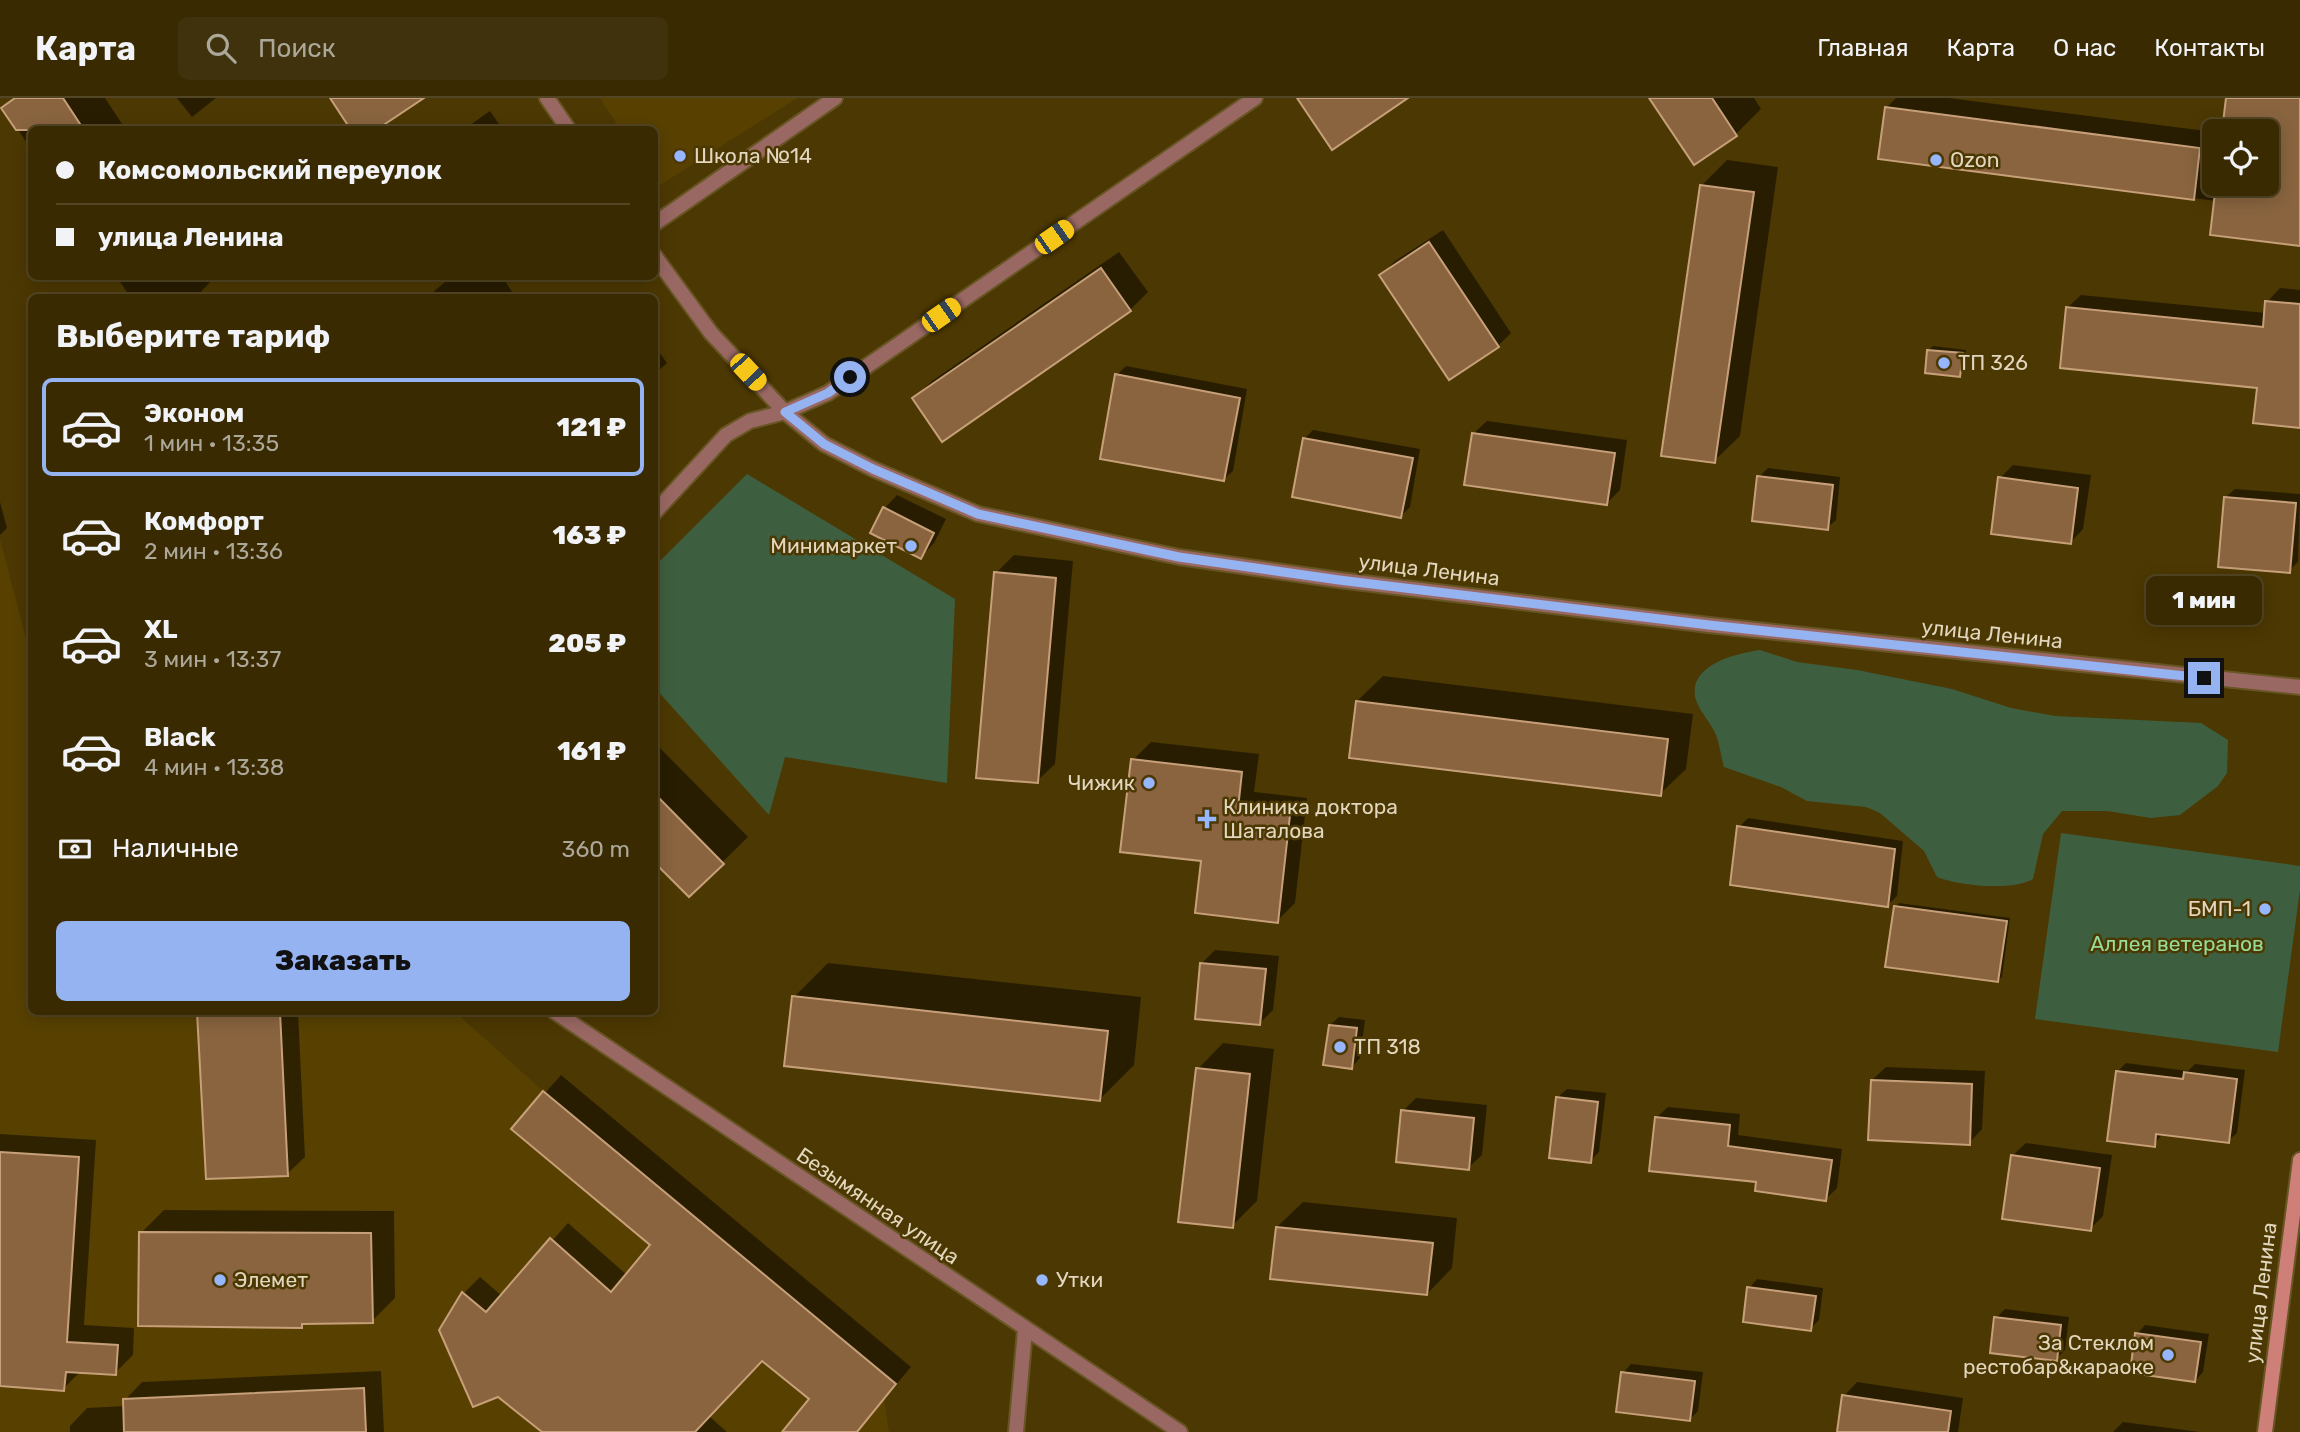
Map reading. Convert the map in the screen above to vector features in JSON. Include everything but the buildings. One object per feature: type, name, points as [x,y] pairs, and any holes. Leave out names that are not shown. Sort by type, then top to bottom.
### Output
[{"type":"street","points":[[547,98],[566,126]]},
{"type":"street","points":[[658,221],[835,98]]},
{"type":"street","points":[[658,509],[726,435],[750,421],[785,412],[828,393],[1255,98]]},
{"type":"street","name":"улица Ленина","points":[[658,260],[711,332],[785,412],[824,444],[873,469],[978,514],[1179,557],[1339,580],[1681,622],[2300,687]]},
{"type":"street","name":"Безымянная улица","points":[[559,1015],[1180,1432]]},
{"type":"street","name":"улица Ленина","points":[[2264,1432],[2300,1160]]},
{"type":"street","points":[[1016,1432],[1025,1330]]},
{"type":"shaded area","name":"Школа №14","points":[[600,98],[797,98],[658,186],[658,126],[618,126]]},
{"type":"shaded area","points":[[0,539],[28,646],[28,1015],[458,1015],[543,1091],[896,1384],[884,1399],[889,1432],[0,1432]]},
{"type":"green space","points":[[747,474],[955,599],[947,783],[785,757],[769,815],[658,691],[658,563]]},
{"type":"green space","points":[[1760,650],[1797,662],[1857,670],[1952,689],[2011,708],[2055,716],[2201,723],[2228,740],[2227,773],[2218,786],[2180,815],[2151,818],[2107,811],[2062,811],[2043,834],[2033,879],[2024,883],[1986,886],[1947,880],[1937,877],[1924,851],[1880,813],[1866,807],[1807,801],[1781,787],[1724,767],[1716,735],[1696,701],[1695,685],[1700,676],[1717,662]]},
{"type":"green space","name":"Аллея ветеранов","points":[[2061,833],[2300,866],[2300,890],[2278,1052],[2035,1019]]},
{"type":"place","name":"Школа №14","points":[[680,156]]},
{"type":"place","name":"Ozon","points":[[1936,160]]},
{"type":"place","name":"ТП 326","points":[[1944,363]]},
{"type":"place","name":"Минимаркет","points":[[911,546]]},
{"type":"place","name":"Чижик","points":[[1149,783]]},
{"type":"place","name":"Клиника доктора Шаталова","points":[[1207,819]]},
{"type":"place","name":"БМП-1","points":[[2265,909]]},
{"type":"place","name":"ТП 318","points":[[1340,1047]]},
{"type":"place","name":"Элемет","points":[[220,1280]]},
{"type":"place","name":"Утки","points":[[1042,1280]]},
{"type":"place","name":"За Стеклом рестобар&караоке","points":[[2168,1355]]},
{"type":"route","points":[[850,377],[828,393],[785,412],[824,444],[873,469],[978,514],[1179,557],[1339,580],[1709,625],[2204,678]]}]
